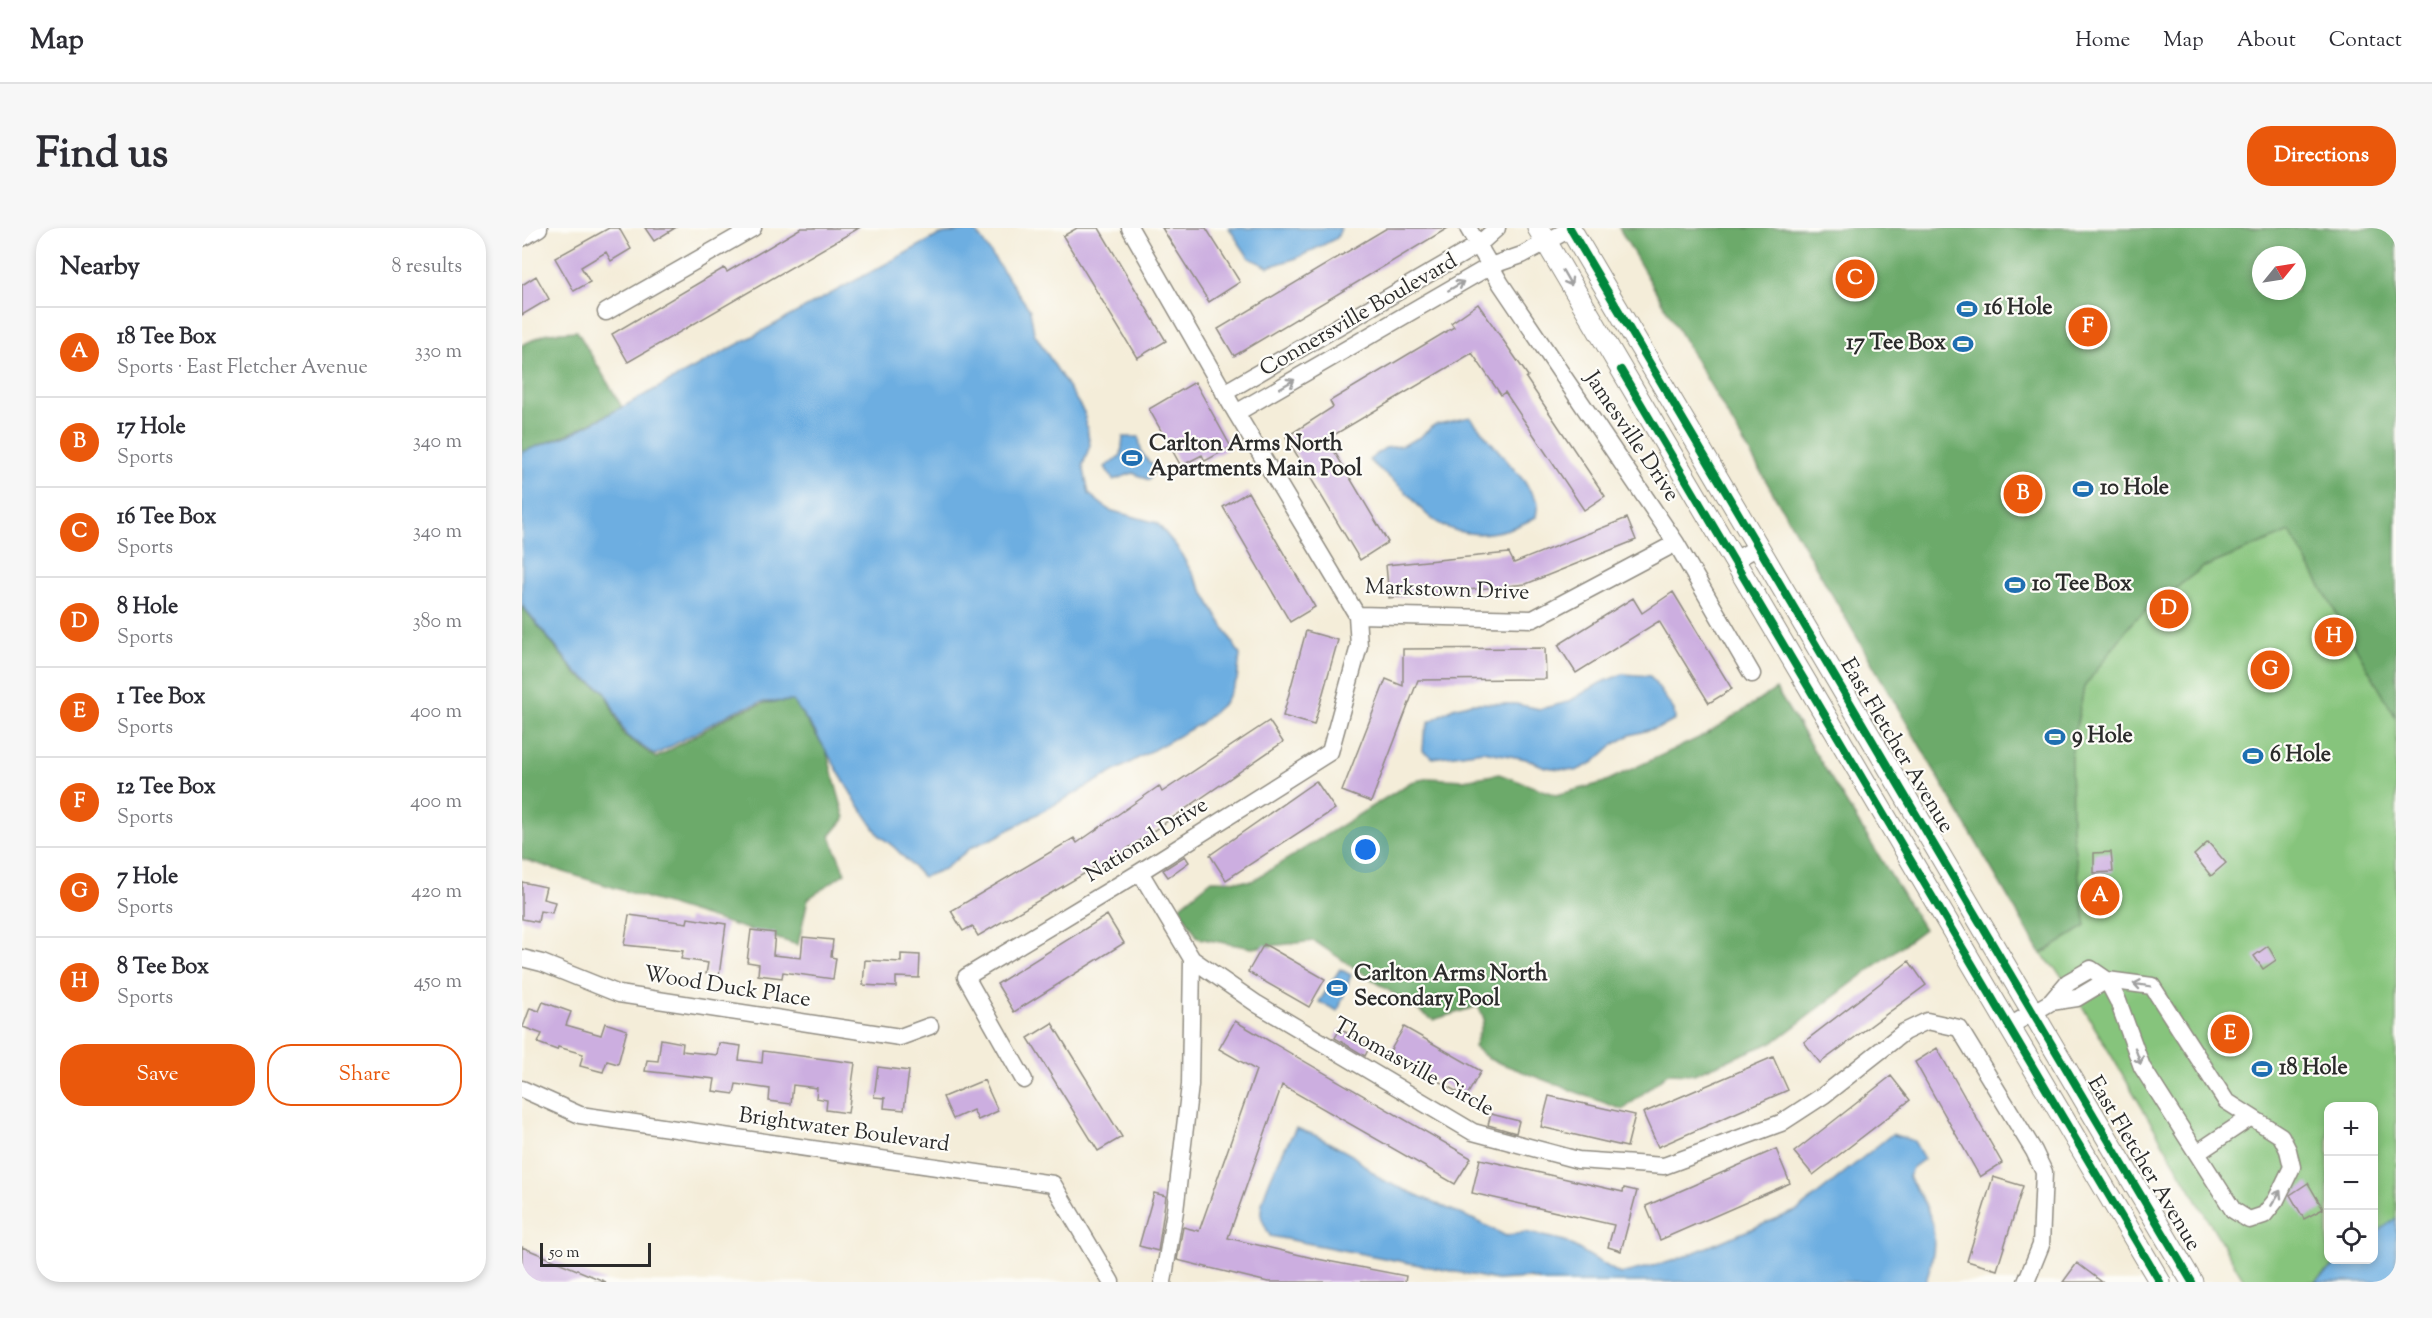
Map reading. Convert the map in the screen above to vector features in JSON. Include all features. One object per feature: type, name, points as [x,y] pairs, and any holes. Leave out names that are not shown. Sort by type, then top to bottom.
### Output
[{"type":"main road","name":"East Fletcher Avenue","points":[[1570,228],[2192,1282]]},
{"type":"main road","name":"East Fletcher Avenue","points":[[1542,236],[2160,1282]]},
{"type":"street","points":[[522,238],[539,228]]},
{"type":"street","points":[[606,312],[753,228]]},
{"type":"street","name":"Markstown Drive","points":[[1130,228],[1224,393],[1357,615],[1533,619],[1676,543]]},
{"type":"street","name":"Jamesville Drive","points":[[1468,228],[1490,266],[1676,543],[1752,674]]},
{"type":"street","name":"Connersville Boulevard","points":[[1224,393],[1478,245],[1497,228]]},
{"type":"street","name":"Connersville Boulevard","points":[[1236,413],[1490,266],[1522,255],[1542,236],[1570,228]]},
{"type":"street","points":[[1733,561],[1758,547]]},
{"type":"street","name":"National Drive","points":[[1024,1080],[966,976],[1140,872],[1330,752],[1359,646],[1357,615]]},
{"type":"street","name":"Thomasville Circle","points":[[1140,872],[1192,959],[1257,1004],[1473,1132],[1578,1160],[1665,1166],[1780,1123],[1824,1095],[1904,1032],[1927,1021],[1959,1028],[2034,1151],[2044,1172],[2041,1245],[2026,1282]]},
{"type":"street","name":"Wood Duck Place","points":[[522,958],[542,963],[619,994],[668,1003],[900,1037],[930,1026]]},
{"type":"street","points":[[1163,1282],[1190,1085],[1192,959]]},
{"type":"street","points":[[2008,1027],[2051,1002],[2078,998],[2107,980],[2152,986],[2226,1101],[2281,1137],[2288,1149],[2292,1167],[2276,1200],[2264,1215],[2249,1220],[2233,1210],[2142,1066],[2118,1001],[2107,980]]},
{"type":"street","name":"Brightwater Boulevard","points":[[522,1089],[580,1115],[1053,1184],[1111,1282]]},
{"type":"street","points":[[2196,1153],[2251,1117]]},
{"type":"green space","points":[[1619,228],[2396,228],[2396,718],[2290,532],[2202,568],[2133,621],[2084,687],[2071,755],[2072,832],[2086,926],[2041,954]]},
{"type":"green space","points":[[577,331],[622,407],[571,433],[522,452],[522,345],[547,333]]},
{"type":"green space","points":[[2290,532],[2396,718],[2396,1223],[2378,1233],[2378,1102],[2324,1102],[2324,1264],[2335,1264],[2314,1282],[2245,1282],[2068,982],[2041,954],[2086,926],[2072,832],[2071,755],[2084,687],[2133,621],[2202,568]]},
{"type":"green space","points":[[522,606],[577,675],[604,691],[624,735],[656,758],[735,713],[765,703],[793,701],[826,750],[845,818],[830,836],[845,873],[808,899],[798,945],[522,859]]},
{"type":"green space","points":[[1776,689],[1924,929],[1775,1041],[1694,1074],[1668,1073],[1623,1110],[1489,1059],[1474,1047],[1484,1019],[1478,1006],[1433,1020],[1314,941],[1252,948],[1198,938],[1179,907],[1212,880],[1252,881],[1411,782],[1429,778],[1463,780],[1499,774],[1556,795],[1602,783],[1705,735]]},
{"type":"water","points":[[1229,228],[1341,228],[1337,238],[1297,258],[1268,267],[1249,258]]},
{"type":"water","points":[[974,229],[1030,310],[1034,333],[1084,412],[1090,445],[1083,465],[1089,494],[1109,510],[1157,523],[1177,547],[1240,655],[1237,680],[1224,703],[1200,724],[996,837],[972,847],[944,869],[923,877],[879,835],[855,800],[814,730],[793,701],[762,702],[735,711],[655,755],[626,735],[605,691],[577,673],[522,605],[522,452],[569,435],[604,417],[939,235]]},
{"type":"water","points":[[1470,417],[1524,481],[1538,503],[1536,517],[1508,529],[1494,532],[1479,534],[1450,529],[1424,512],[1408,493],[1369,460],[1385,448],[1401,446],[1420,437],[1434,425]]},
{"type":"water","name":"Carlton Arms North Apartments Main Pool","points":[[1123,437],[1139,437],[1144,455],[1157,467],[1149,480],[1133,473],[1113,480],[1105,467],[1121,455]]},
{"type":"water","points":[[1623,674],[1650,676],[1674,710],[1675,720],[1664,726],[1630,735],[1614,744],[1594,762],[1576,771],[1545,767],[1526,759],[1483,751],[1433,758],[1423,751],[1424,735],[1429,722],[1453,708],[1472,703],[1516,704],[1540,709],[1568,702],[1600,683]]},
{"type":"water","name":"Carlton Arms North Secondary Pool","points":[[1340,969],[1351,975],[1338,1011],[1319,1002]]},
{"type":"water","points":[[1296,1128],[1317,1136],[1352,1155],[1382,1180],[1506,1236],[1525,1232],[1565,1241],[1620,1274],[1673,1261],[1798,1210],[1892,1134],[1914,1141],[1924,1159],[1912,1168],[1908,1177],[1924,1202],[1933,1227],[1933,1253],[1925,1282],[1545,1282],[1530,1278],[1497,1280],[1270,1236],[1261,1215],[1264,1196]]},
{"type":"water","points":[[2396,1218],[2396,1282],[2315,1282],[2336,1264],[2378,1264],[2378,1232]]},
{"type":"building","points":[[609,228],[619,228],[631,249],[611,261],[606,252],[581,267],[590,282],[574,291],[555,258]]},
{"type":"building","points":[[645,228],[675,228],[654,241]]},
{"type":"building","points":[[801,228],[859,228],[628,362],[612,334],[724,268],[727,272]]},
{"type":"building","points":[[1077,228],[1099,228],[1166,341],[1137,358],[1063,236]]},
{"type":"building","points":[[1162,228],[1206,228],[1240,282],[1209,302]]},
{"type":"building","points":[[1387,228],[1448,228],[1234,356],[1218,329]]},
{"type":"building","points":[[536,276],[549,299],[522,315],[522,285]]},
{"type":"building","points":[[1478,304],[1528,376],[1526,378],[1605,496],[1584,510],[1505,392],[1501,395],[1472,353],[1327,439],[1388,542],[1360,560],[1286,437],[1333,407],[1330,401],[1454,327],[1451,323]]},
{"type":"building","points":[[1195,382],[1231,447],[1205,461],[1202,455],[1181,466],[1149,409]]},
{"type":"building","points":[[1248,492],[1315,607],[1290,622],[1223,507]]},
{"type":"building","points":[[1627,518],[1636,540],[1526,584],[1389,598],[1386,565],[1509,553],[1514,563]]},
{"type":"building","points":[[1673,592],[1732,689],[1709,703],[1659,621],[1576,673],[1558,645],[1633,598],[1642,613]]},
{"type":"building","points":[[1306,631],[1338,640],[1314,725],[1283,716]]},
{"type":"building","points":[[1545,648],[1546,679],[1418,680],[1371,802],[1342,791],[1386,679],[1403,686],[1403,649]]},
{"type":"building","points":[[1269,721],[1283,742],[1105,864],[1104,862],[978,936],[972,926],[963,931],[951,911],[1074,838],[1077,843],[1159,786],[1162,792]]},
{"type":"building","points":[[1316,781],[1335,809],[1226,880],[1210,855]]},
{"type":"building","points":[[2208,842],[2226,863],[2211,876],[2194,855]]},
{"type":"building","points":[[2111,852],[2113,872],[2094,873],[2094,853]]},
{"type":"building","points":[[1185,856],[1189,862],[1168,877],[1163,870]]},
{"type":"building","points":[[522,882],[546,887],[543,899],[555,902],[552,913],[540,911],[538,922],[522,919]]},
{"type":"building","points":[[629,915],[687,923],[688,918],[726,924],[719,976],[706,974],[708,963],[681,959],[683,951],[624,945]]},
{"type":"building","points":[[1107,915],[1124,943],[1014,1012],[997,984]]},
{"type":"building","points":[[751,930],[775,933],[773,955],[801,958],[803,937],[833,940],[831,957],[836,958],[833,979],[783,972],[782,978],[758,975],[759,964],[747,962]]},
{"type":"building","points":[[1264,944],[1325,979],[1309,1007],[1248,972]]},
{"type":"building","points":[[2268,946],[2276,960],[2263,969],[2254,956]]},
{"type":"building","points":[[901,954],[920,955],[919,978],[896,977],[896,987],[863,985],[865,960],[901,962]]},
{"type":"building","points":[[1909,961],[1926,985],[1820,1063],[1804,1042]]},
{"type":"building","points":[[543,1002],[571,1012],[566,1025],[601,1035],[605,1023],[627,1030],[618,1064],[607,1061],[603,1072],[580,1066],[583,1054],[558,1047],[557,1050],[538,1043],[542,1034],[523,1027],[530,1008],[539,1011]]},
{"type":"building","points":[[1235,1021],[1471,1158],[1455,1184],[1282,1085],[1228,1238],[1317,1259],[1406,1276],[1405,1282],[1268,1282],[1177,1260],[1183,1227],[1199,1231],[1256,1070],[1219,1049]]},
{"type":"building","points":[[1052,1023],[1122,1137],[1098,1151],[1028,1038]]},
{"type":"building","points":[[1404,1027],[1481,1071],[1466,1097],[1389,1053]]},
{"type":"building","points":[[1340,1029],[1370,1046],[1365,1056],[1335,1038]]},
{"type":"building","points":[[661,1039],[683,1043],[682,1051],[717,1055],[719,1043],[741,1046],[739,1060],[762,1063],[763,1051],[855,1063],[848,1113],[826,1110],[827,1100],[816,1098],[817,1088],[793,1085],[791,1104],[769,1101],[770,1089],[736,1084],[734,1094],[713,1091],[715,1079],[645,1071],[647,1060],[658,1061]]},
{"type":"building","points":[[1937,1048],[2002,1163],[1980,1177],[1915,1062]]},
{"type":"building","points":[[1773,1057],[1788,1090],[1658,1147],[1643,1113]]},
{"type":"building","points":[[878,1067],[909,1071],[904,1110],[884,1108],[885,1098],[874,1097]]},
{"type":"building","points":[[1891,1076],[1910,1100],[1813,1175],[1794,1152]]},
{"type":"building","points":[[984,1080],[998,1111],[978,1120],[973,1110],[953,1119],[943,1097]]},
{"type":"building","points":[[1549,1096],[1635,1115],[1627,1147],[1541,1127]]},
{"type":"building","points":[[1491,1114],[1519,1121],[1516,1133],[1488,1125]]},
{"type":"building","points":[[1776,1149],[1790,1183],[1660,1240],[1646,1206]]},
{"type":"building","points":[[1480,1159],[1623,1192],[1624,1188],[1637,1191],[1621,1251],[1608,1247],[1614,1225],[1472,1193]]},
{"type":"building","points":[[1993,1177],[2023,1186],[1997,1270],[1967,1261]]},
{"type":"building","points":[[2308,1183],[2323,1209],[2304,1219],[2290,1195]]},
{"type":"building","points":[[1154,1193],[1166,1196],[1158,1251],[1139,1246]]},
{"type":"building","points":[[522,1247],[606,1282],[528,1282],[522,1279]]},
{"type":"building","points":[[2077,1263],[2102,1282],[2063,1282]]},
{"type":"cycle path","points":[[1570,228],[2192,1282]]},
{"type":"cycle path","points":[[1621,370],[2160,1282]]},
{"type":"place","name":"16 Tee Box","points":[[1855,279]]},
{"type":"place","name":"16 Hole","points":[[1967,309]]},
{"type":"place","name":"12 Tee Box","points":[[2088,327]]},
{"type":"place","name":"17 Tee Box","points":[[1963,344]]},
{"type":"place","name":"Carlton Arms North Apartments Main Pool","points":[[1132,458]]},
{"type":"place","name":"10 Hole","points":[[2083,489]]},
{"type":"place","name":"17 Hole","points":[[2023,494]]},
{"type":"place","name":"10 Tee Box","points":[[2015,585]]},
{"type":"place","name":"8 Hole","points":[[2169,609]]},
{"type":"place","name":"8 Tee Box","points":[[2334,637]]},
{"type":"place","name":"7 Hole","points":[[2270,670]]},
{"type":"place","name":"9 Hole","points":[[2055,737]]},
{"type":"place","name":"6 Hole","points":[[2253,756]]},
{"type":"place","name":"18 Tee Box","points":[[2100,896]]},
{"type":"place","name":"Carlton Arms North Secondary Pool","points":[[1337,988]]},
{"type":"place","name":"1 Tee Box","points":[[2230,1034]]},
{"type":"place","name":"18 Hole","points":[[2262,1069]]}]
